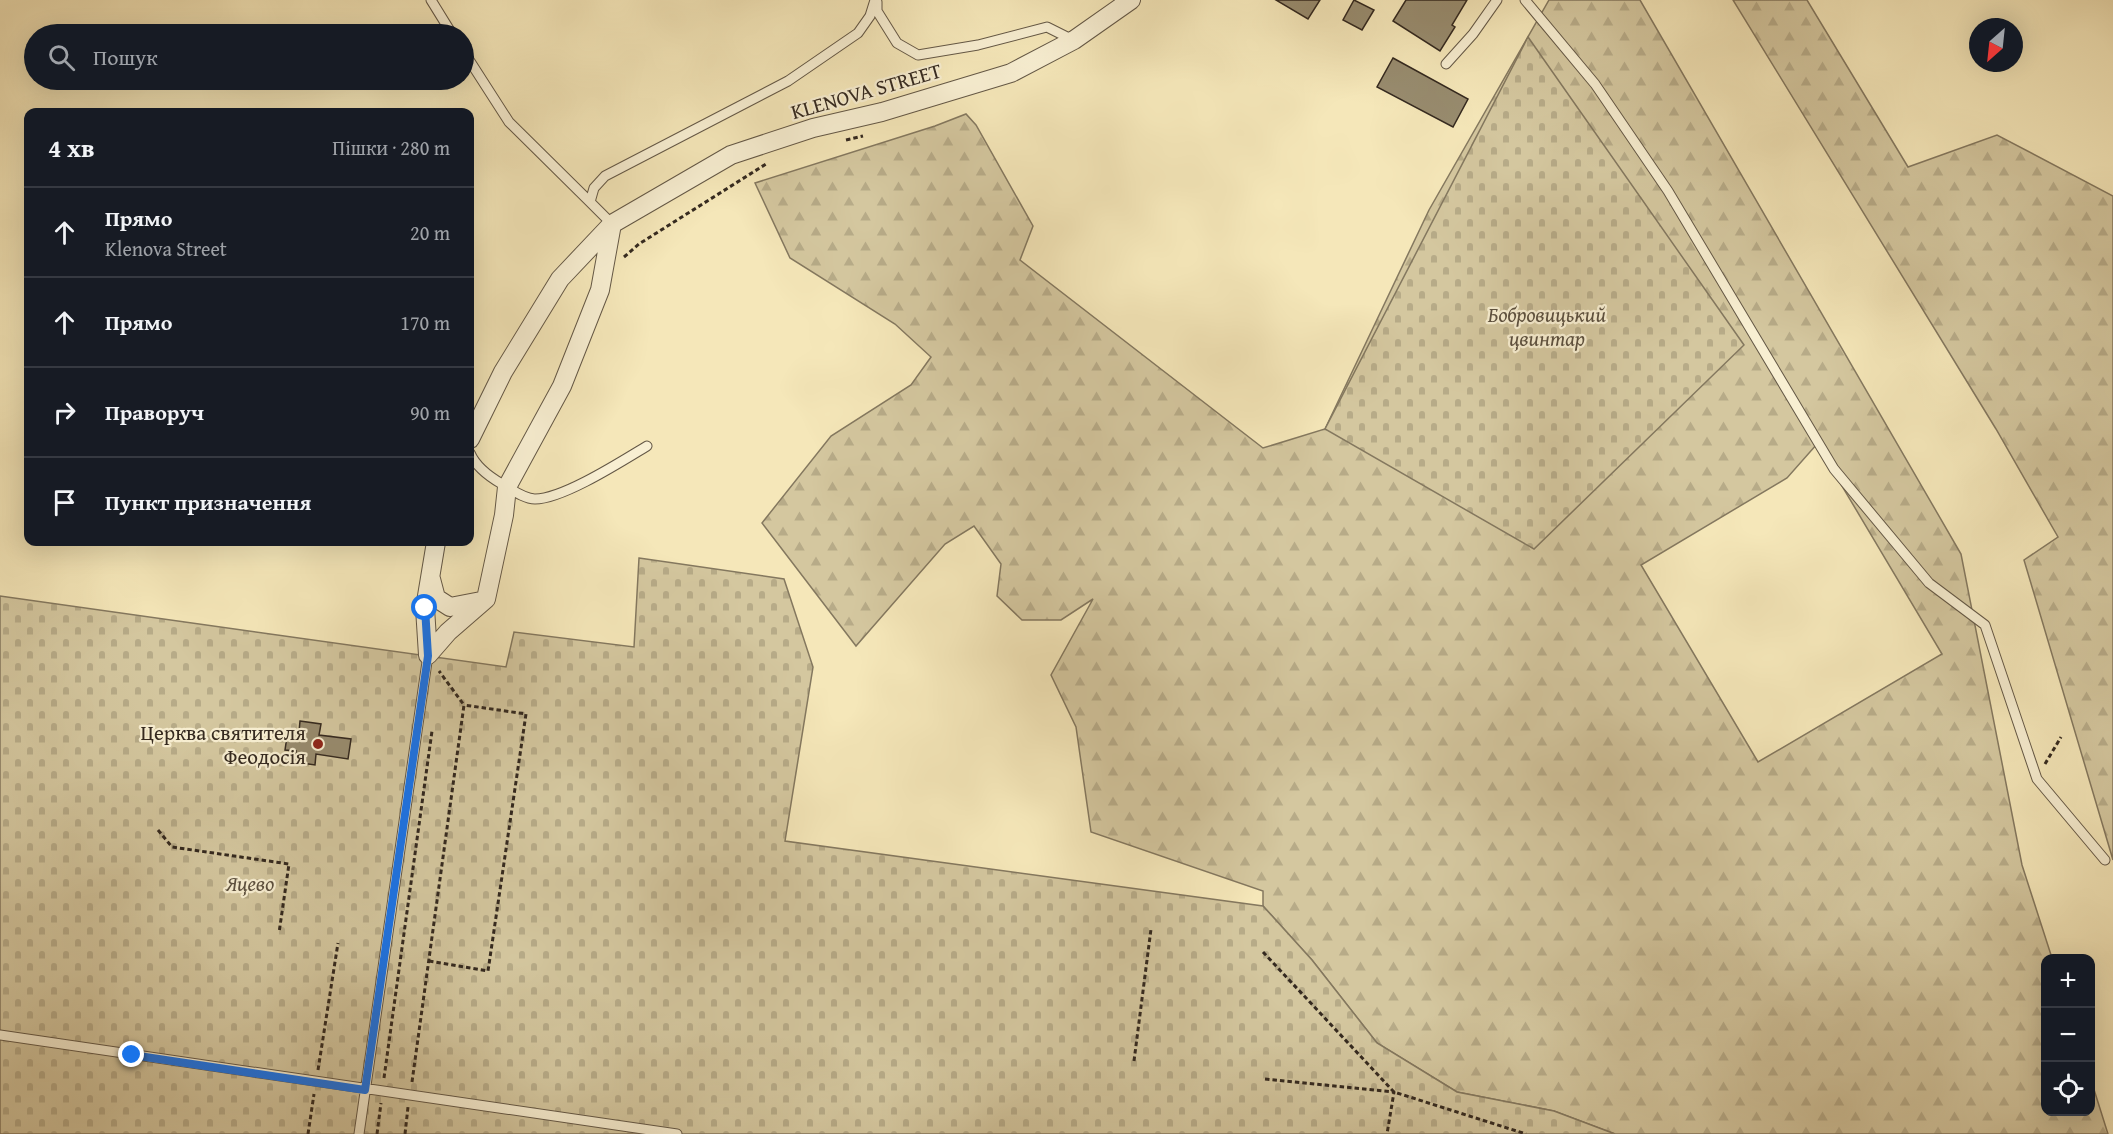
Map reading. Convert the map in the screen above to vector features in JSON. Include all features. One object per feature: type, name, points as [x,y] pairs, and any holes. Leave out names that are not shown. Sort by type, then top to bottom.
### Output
[{"type":"street","name":"KLENOVA STREET","points":[[474,431],[502,372],[560,279],[612,224],[731,155],[813,128],[882,112],[1011,73],[1074,40],[1131,0]]},
{"type":"street","points":[[428,656],[448,632],[486,599],[504,515],[507,487],[562,386],[600,290],[612,224]]},
{"type":"street","points":[[428,656],[425,608],[435,546]]},
{"type":"street","points":[[430,577],[436,598],[450,607],[486,599]]},
{"type":"lane","points":[[431,0],[446,24]]},
{"type":"lane","points":[[876,0],[877,11],[897,43],[918,55],[978,45],[1047,27],[1074,40]]},
{"type":"lane","points":[[590,202],[594,188],[605,176],[788,81],[858,33],[870,16],[876,0]]},
{"type":"lane","points":[[1446,64],[1473,34],[1497,0]]},
{"type":"lane","points":[[1525,0],[1595,84],[1668,191],[1834,469],[1929,583],[1985,625],[2037,779],[2105,860]]},
{"type":"lane","points":[[474,68],[509,122],[612,224]]},
{"type":"lane","points":[[474,464],[507,487],[534,499],[554,495],[608,469],[647,446]]},
{"type":"lane","points":[[359,1134],[428,656]]},
{"type":"lane","points":[[0,1035],[382,1093],[677,1134]]},
{"type":"path","points":[[405,1134],[464,705],[428,656]]},
{"type":"path","points":[[429,961],[488,971],[511,828],[526,714],[464,705]]},
{"type":"path","points":[[377,1134],[433,721]]},
{"type":"path","points":[[2037,779],[2061,737]]},
{"type":"path","points":[[158,830],[172,847],[289,864],[279,933]]},
{"type":"path","points":[[1134,1061],[1151,929]]},
{"type":"path","points":[[308,1134],[338,943]]},
{"type":"path","points":[[1263,952],[1394,1092]]},
{"type":"path","points":[[1265,1080],[1394,1092],[1526,1134]]},
{"type":"path","points":[[1387,1134],[1394,1092]]},
{"type":"green space","points":[[1549,0],[1640,0],[1961,554],[2022,865],[2051,954],[2041,954],[2041,1116],[2095,1116],[2095,1093],[2108,1134],[1615,1134],[1554,1111],[1457,1092],[1377,1043],[1312,960],[1263,906],[1263,891],[1091,832],[1076,727],[1051,675],[1093,599],[1061,620],[1022,620],[997,596],[1001,564],[974,526],[945,544],[856,646],[762,523],[831,436],[911,385],[931,357],[895,324],[790,258],[755,183],[966,114],[976,125],[1033,226],[1020,260],[1263,448],[1325,429],[1429,210]],"holes":[[[1817,444],[1942,654],[1758,762],[1641,565],[1787,478]]]},
{"type":"green space","points":[[1733,0],[1807,0],[1908,167],[1997,135],[2113,196],[2113,860],[2024,560],[2058,537],[1996,429]]},
{"type":"green space","name":"Бобровицький цвинтар","points":[[1528,37],[1744,345],[1534,549],[1325,429]]},
{"type":"green space","name":"Яцево","points":[[639,558],[784,579],[813,667],[785,841],[1263,906],[1312,960],[1377,1043],[1457,1092],[1554,1111],[1615,1134],[0,1134],[0,596],[506,667],[514,632],[634,647]]},
{"type":"building","points":[[1276,0],[1320,0],[1308,19]]},
{"type":"building","points":[[1354,0],[1374,10],[1362,30],[1343,20]]},
{"type":"building","points":[[1406,0],[1467,0],[1452,25],[1455,27],[1440,51],[1393,21]]},
{"type":"building","points":[[1393,58],[1468,99],[1453,127],[1377,87]]},
{"type":"building","name":"Церква святителя Феодосія","points":[[300,721],[321,724],[319,735],[351,739],[348,759],[316,754],[315,765],[295,762],[296,751],[285,750],[288,730],[299,732]]},
{"type":"place","name":"Церква святителя Феодосія","points":[[318,744]]},
{"type":"route","points":[[132,1055],[365,1090],[428,656],[425,608]]}]
